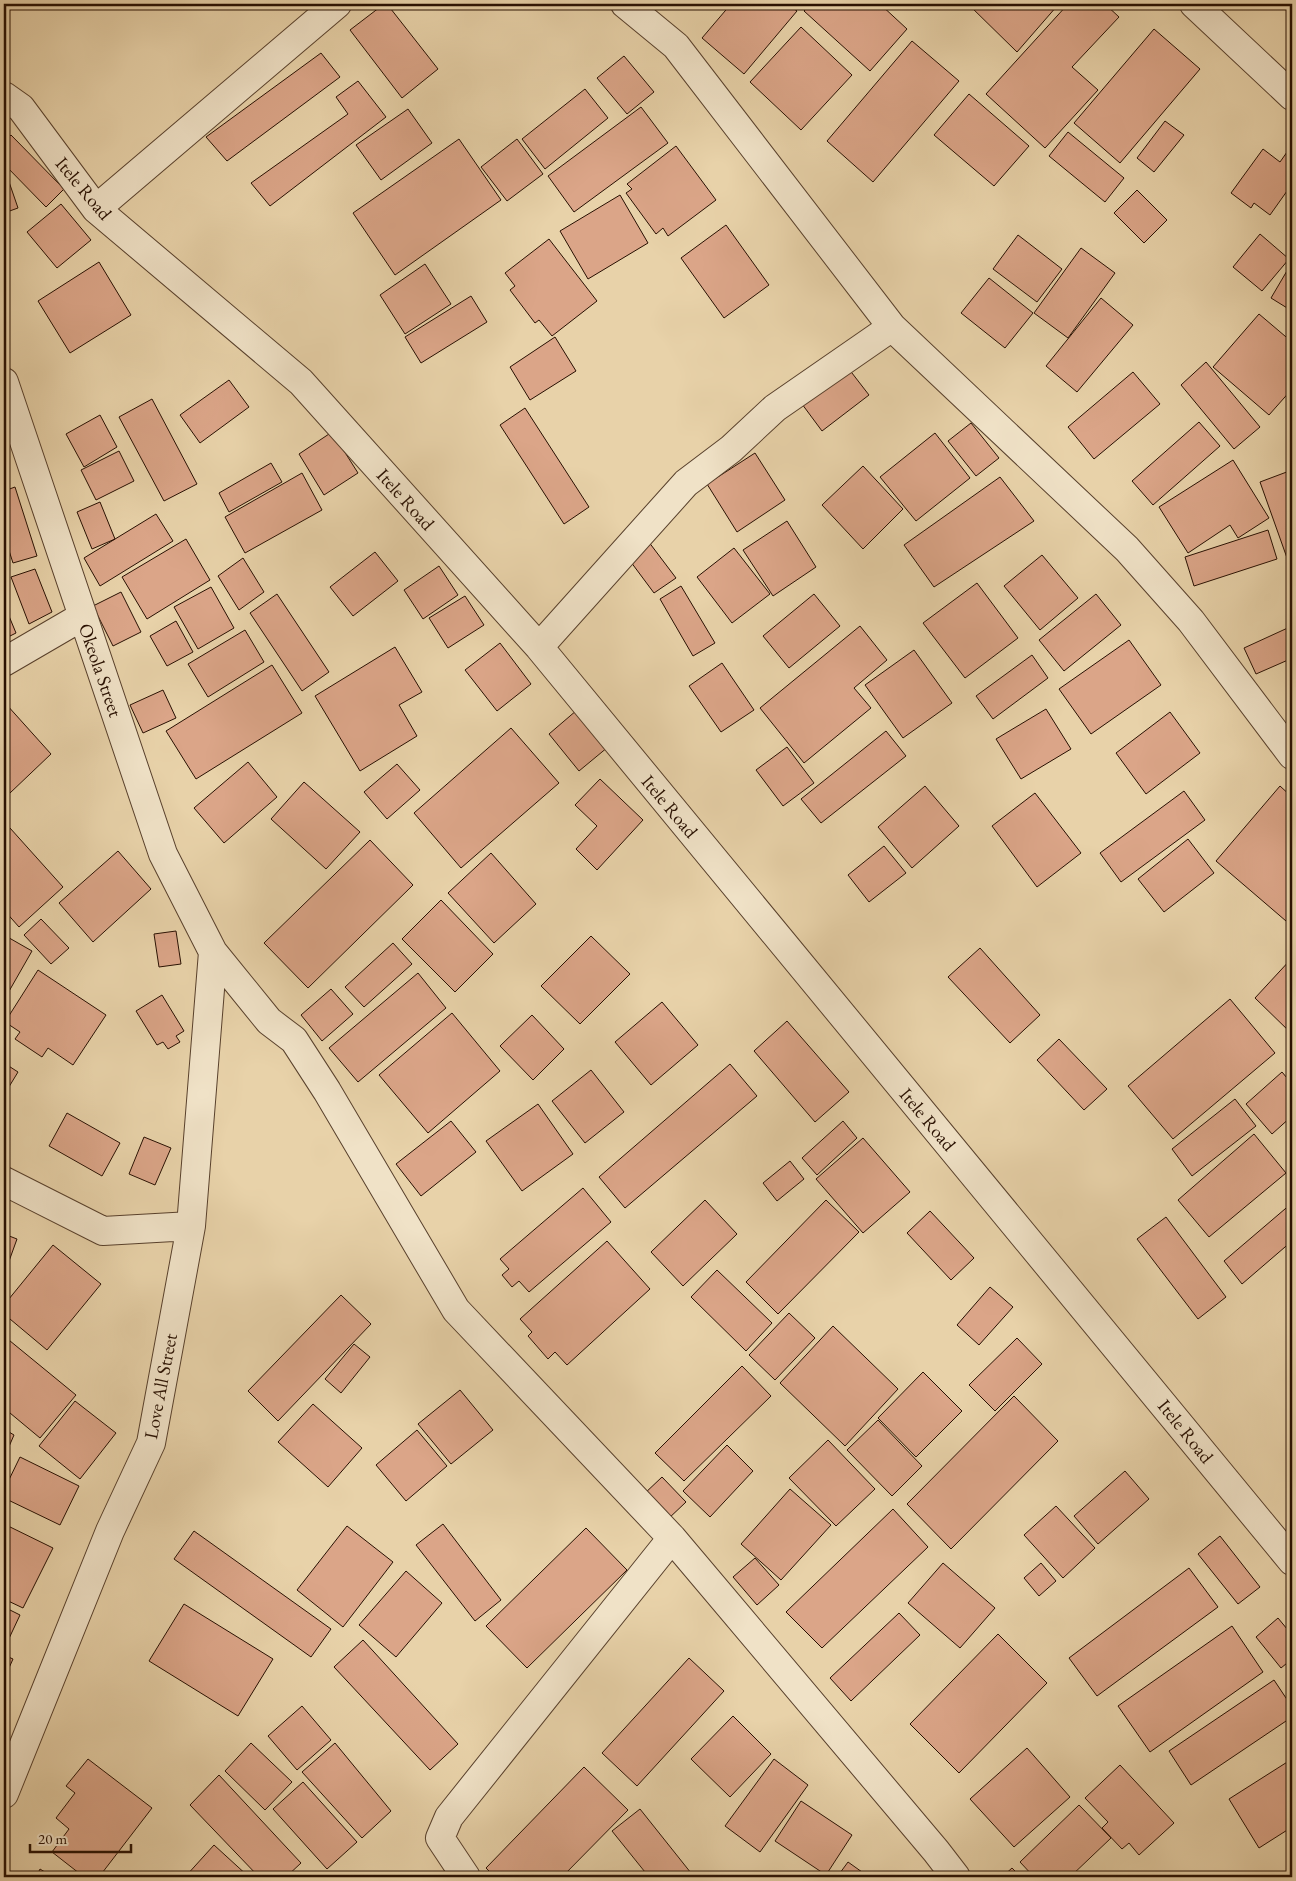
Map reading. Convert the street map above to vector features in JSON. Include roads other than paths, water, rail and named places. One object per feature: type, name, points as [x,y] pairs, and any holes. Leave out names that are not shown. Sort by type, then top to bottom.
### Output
[{"type":"street","points":[[96,209],[337,4]]},
{"type":"street","points":[[626,4],[676,46],[892,327],[1127,549],[1191,621],[1291,752]]},
{"type":"street","points":[[1194,4],[1292,96]]},
{"type":"street","name":"Itele Road","points":[[4,96],[21,108],[96,209],[301,382],[539,647],[1292,1561]]},
{"type":"street","points":[[539,647],[686,483],[731,449],[775,408],[892,327]]},
{"type":"street","name":"Okeola Street","points":[[4,382],[163,854],[213,952],[269,1021],[294,1040],[327,1091],[456,1310],[672,1538],[930,1843],[956,1877]]},
{"type":"street","points":[[4,662],[83,616]]},
{"type":"street","name":"Love All Street","points":[[4,1794],[110,1531],[151,1442],[190,1226],[213,952]]},
{"type":"street","points":[[4,1181],[103,1231],[190,1226]]},
{"type":"street","points":[[466,1877],[440,1838],[449,1817],[672,1538]]}]
